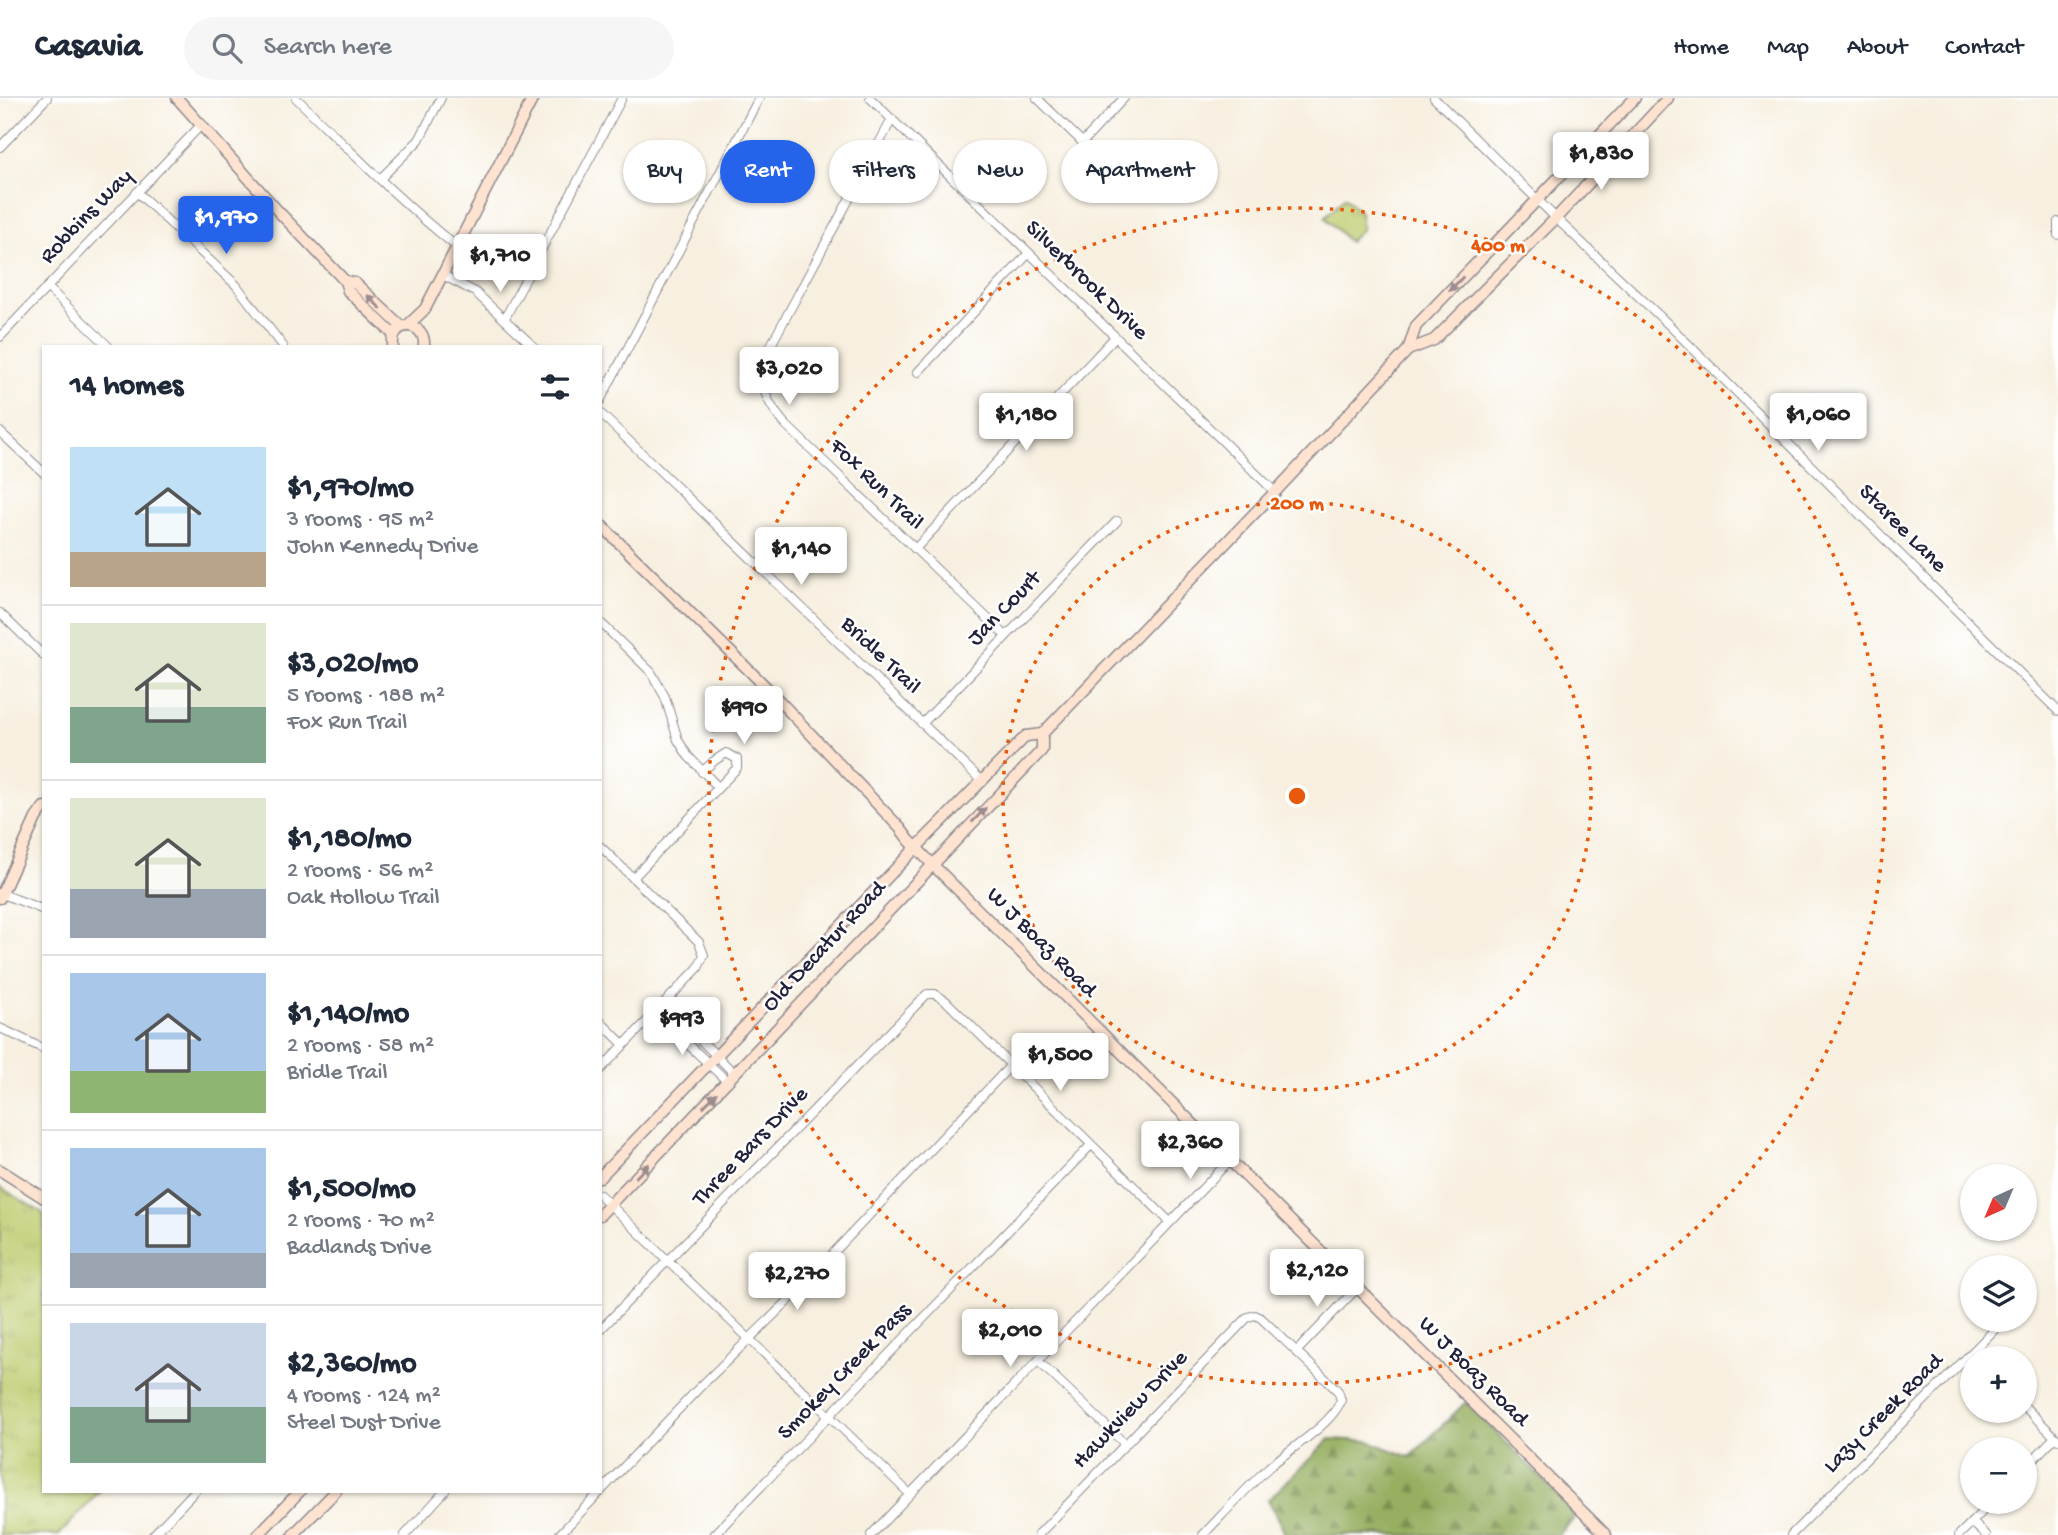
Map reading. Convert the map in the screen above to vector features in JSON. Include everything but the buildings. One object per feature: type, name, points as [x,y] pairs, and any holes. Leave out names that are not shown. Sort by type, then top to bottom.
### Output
[{"type":"main road","points":[[177,98],[345,281],[348,291],[399,334]]},
{"type":"main road","points":[[399,334],[425,309],[533,98]]},
{"type":"main road","name":"Old Decatur Road","points":[[602,1175],[1026,736],[1042,734],[1275,492],[1408,350],[1416,326],[1635,98]]},
{"type":"main road","name":"Old Decatur Road","points":[[1408,350],[1434,340],[1556,218],[1661,101]]},
{"type":"main road","points":[[424,341],[425,309]]},
{"type":"main road","points":[[399,334],[417,328],[424,341]]},
{"type":"main road","name":"W J Boaz Road","points":[[602,526],[767,688],[916,848],[1606,1535]]},
{"type":"main road","name":"Old Decatur Road","points":[[602,1213],[1042,750],[1042,734]]},
{"type":"main road","points":[[1,895],[42,810]]},
{"type":"main road","points":[[0,1170],[42,1197]]},
{"type":"main road","points":[[258,1535],[298,1493]]},
{"type":"main road","points":[[293,1535],[334,1493]]},
{"type":"street","points":[[0,147],[47,98]]},
{"type":"street","points":[[296,98],[380,179],[457,247]]},
{"type":"street","points":[[380,179],[419,140],[441,98]]},
{"type":"street","points":[[505,318],[622,98]]},
{"type":"street","points":[[602,397],[759,98]]},
{"type":"street","name":"Silverbrook Drive","points":[[870,98],[1275,492]]},
{"type":"street","points":[[1037,98],[1079,140]]},
{"type":"street","points":[[1085,140],[1124,98]]},
{"type":"street","name":"Staree Lane","points":[[1434,98],[1669,325],[2058,711]]},
{"type":"street","name":"Fox Run Trail","points":[[892,120],[770,346],[765,360],[763,387],[774,412],[786,425],[1006,636]]},
{"type":"street","name":"Robbins Way","points":[[0,337],[202,124]]},
{"type":"street","points":[[137,192],[236,285],[282,345]]},
{"type":"street","points":[[2057,233],[2058,222]]},
{"type":"street","points":[[918,372],[1029,253]]},
{"type":"street","points":[[443,275],[475,292],[533,345]]},
{"type":"street","points":[[47,287],[107,345]]},
{"type":"street","points":[[915,549],[1115,337]]},
{"type":"street","name":"Bridle Trail","points":[[602,415],[983,782]]},
{"type":"street","points":[[0,432],[42,470]]},
{"type":"street","name":"Jan Court","points":[[922,724],[1117,521]]},
{"type":"street","points":[[0,613],[42,654]]},
{"type":"street","points":[[602,628],[651,672],[665,697],[678,740],[688,756],[718,787]]},
{"type":"street","points":[[634,878],[737,768],[737,759],[726,753],[702,772]]},
{"type":"street","points":[[602,848],[699,942],[704,955],[698,968],[602,1068]]},
{"type":"street","points":[[1,895],[42,909]]},
{"type":"street","name":"Three Bars Drive","points":[[602,1329],[926,994],[932,993],[946,1001],[1011,1065]]},
{"type":"street","points":[[664,1004],[732,1078]]},
{"type":"street","points":[[655,1013],[713,1059]]},
{"type":"street","points":[[602,1023],[624,1045]]},
{"type":"street","points":[[0,1028],[42,1048]]},
{"type":"street","points":[[602,1490],[698,1389],[788,1301],[1011,1065],[1170,1222]]},
{"type":"street","name":"Smokey Creek Pass","points":[[714,1535],[1091,1145]]},
{"type":"street","points":[[871,1535],[1230,1160]]},
{"type":"street","points":[[602,1197],[910,1494]]},
{"type":"street","points":[[1203,1535],[1272,1465],[1338,1409],[1341,1400],[1338,1391],[1296,1352],[1358,1287]]},
{"type":"street","name":"Hawkview Drive","points":[[1038,1535],[1248,1317],[1255,1315],[1261,1318],[1296,1352]]},
{"type":"street","name":"Lazy Creek Road","points":[[1982,1346],[1994,1332]]},
{"type":"street","points":[[1038,1361],[1125,1444]]},
{"type":"street","name":"Lazy Creek Road","points":[[1791,1535],[1960,1369]]},
{"type":"street","points":[[2037,1419],[2057,1438],[2037,1457]]},
{"type":"street","points":[[153,1535],[193,1493]]},
{"type":"street","points":[[405,1535],[443,1493]]},
{"type":"street","points":[[559,1535],[599,1493]]},
{"type":"street","points":[[1959,1535],[1979,1514]]},
{"type":"street","points":[[1972,1521],[1986,1535]]},
{"type":"green space","points":[[1345,197],[1360,212],[1362,229],[1349,242],[1325,217]]},
{"type":"green space","points":[[0,1187],[42,1213],[42,1493],[98,1493],[59,1535],[0,1535]]},
{"type":"green space","points":[[1466,1402],[1568,1505],[1574,1519],[1558,1535],[1283,1535],[1285,1533],[1268,1500],[1330,1439],[1369,1441],[1410,1457]]}]
